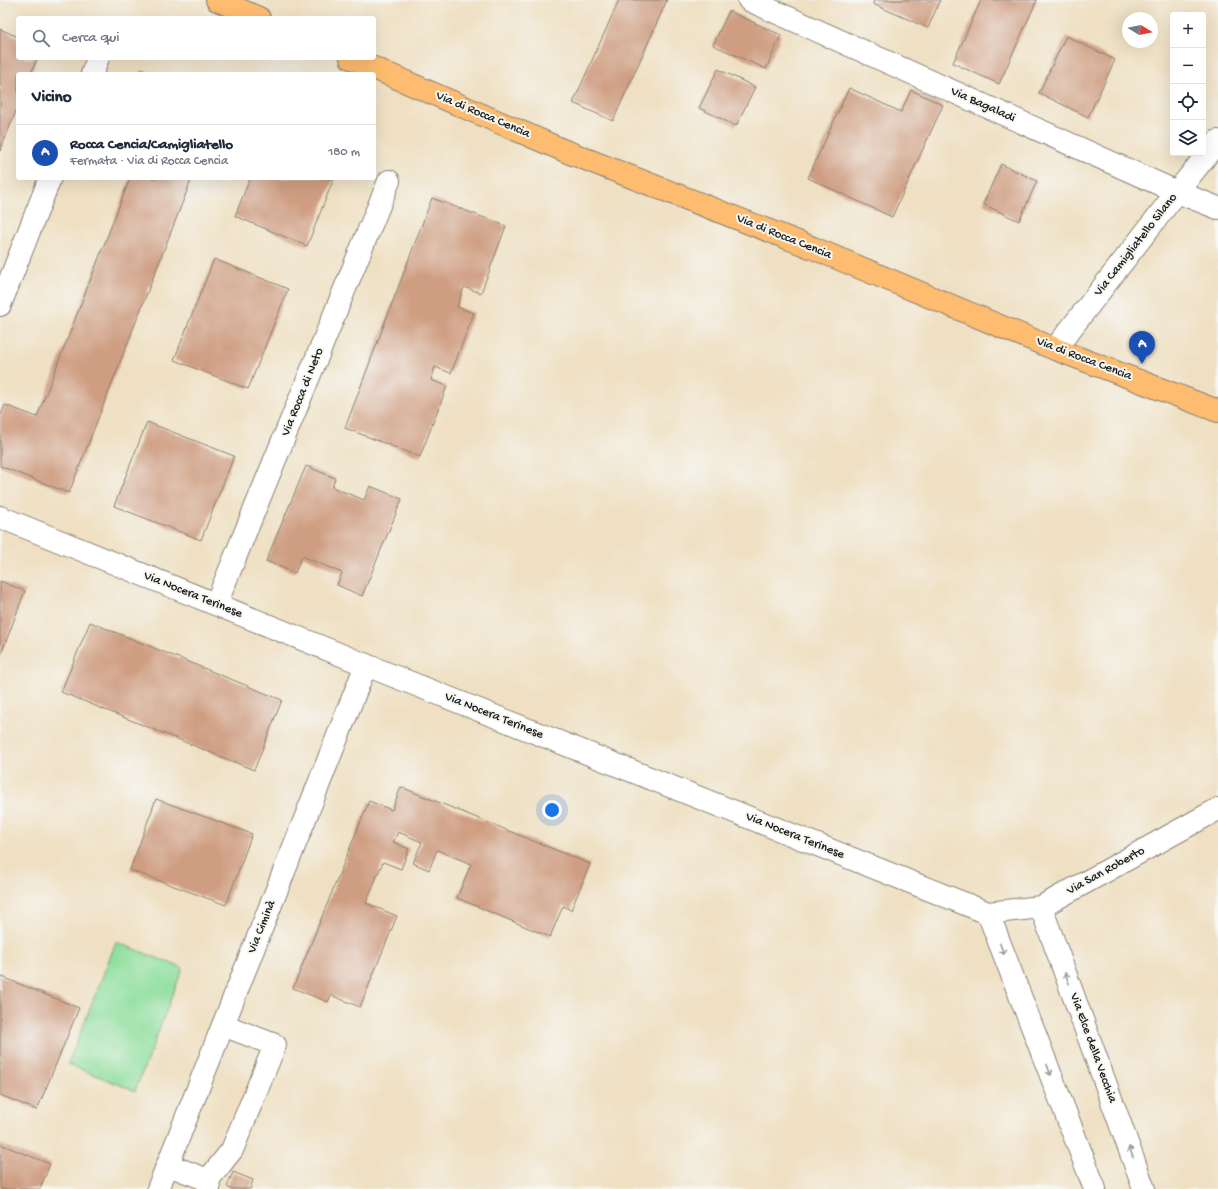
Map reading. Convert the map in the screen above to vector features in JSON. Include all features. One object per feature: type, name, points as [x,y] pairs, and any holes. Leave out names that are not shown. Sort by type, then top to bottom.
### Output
[{"type":"main road","points":[[217,0],[254,16]]},
{"type":"main road","name":"Via di Rocca Cencia","points":[[356,60],[566,150],[813,248],[1055,349],[1218,411]]},
{"type":"street","name":"Via Bagaladi","points":[[749,0],[1177,192],[1218,208]]},
{"type":"street","points":[[93,72],[97,60]]},
{"type":"street","name":"Via Camigliatello Silano","points":[[1055,349],[1218,141]]},
{"type":"street","points":[[0,305],[49,180]]},
{"type":"street","name":"Via Rocca di Neto","points":[[216,604],[389,181]]},
{"type":"street","name":"Via Nocera Terinese","points":[[0,517],[366,665],[988,913]]},
{"type":"street","name":"Via Ciminà","points":[[158,1189],[366,665]]},
{"type":"street","name":"Via San Roberto","points":[[988,913],[1041,907],[1218,809]]},
{"type":"street","name":"Via Elce della Vecchia","points":[[1041,907],[1144,1189]]},
{"type":"street","points":[[988,913],[1095,1189]]},
{"type":"street","points":[[168,1165],[209,1185],[232,1150],[275,1045],[223,1024]]},
{"type":"green space","points":[[116,942],[183,968],[135,1091],[68,1064]]},
{"type":"building","points":[[619,0],[667,0],[613,121],[573,103]]},
{"type":"building","points":[[874,0],[940,0],[928,28],[873,4]]},
{"type":"building","points":[[981,0],[1037,0],[999,84],[953,63]]},
{"type":"building","points":[[729,11],[781,35],[766,69],[713,45]]},
{"type":"building","points":[[0,29],[16,36],[16,60],[36,60],[32,72],[16,72],[16,111],[0,151]]},
{"type":"building","points":[[1066,36],[1115,60],[1088,117],[1039,93]]},
{"type":"building","points":[[718,69],[755,87],[736,126],[699,108]]},
{"type":"building","points":[[849,88],[901,112],[911,90],[943,105],[892,217],[808,178]]},
{"type":"building","points":[[1001,164],[1037,181],[1019,221],[983,204]]},
{"type":"building","points":[[129,180],[191,180],[69,493],[0,466],[0,417],[5,405],[37,417]]},
{"type":"building","points":[[249,180],[333,180],[307,246],[235,216]]},
{"type":"building","points":[[432,198],[506,226],[481,293],[464,287],[457,307],[474,313],[451,373],[435,367],[431,380],[447,386],[420,457],[345,428]]},
{"type":"building","points":[[214,259],[288,289],[248,389],[174,360]]},
{"type":"building","points":[[147,422],[234,456],[201,540],[114,506]]},
{"type":"building","points":[[306,466],[335,478],[332,487],[364,500],[370,486],[402,499],[362,596],[337,585],[342,573],[302,556],[295,573],[266,561]]},
{"type":"building","points":[[0,581],[25,591],[0,657]]},
{"type":"building","points":[[90,622],[282,700],[254,770],[61,692]]},
{"type":"building","points":[[401,787],[590,864],[571,910],[563,906],[550,937],[457,898],[471,864],[437,850],[429,870],[413,863],[422,842],[398,832],[393,842],[409,849],[401,869],[383,862],[366,903],[397,916],[360,1007],[331,995],[328,1002],[293,988],[369,801],[392,810]]},
{"type":"building","points":[[156,799],[252,834],[226,905],[130,870]]},
{"type":"building","points":[[0,976],[79,1008],[37,1110],[0,1095]]},
{"type":"building","points":[[0,1144],[50,1164],[40,1189],[0,1189]]},
{"type":"building","points":[[233,1172],[253,1180],[250,1189],[231,1189],[227,1187]]},
{"type":"place","name":"Rocca Cencia/Camigliatello","points":[[1142,364]]}]
